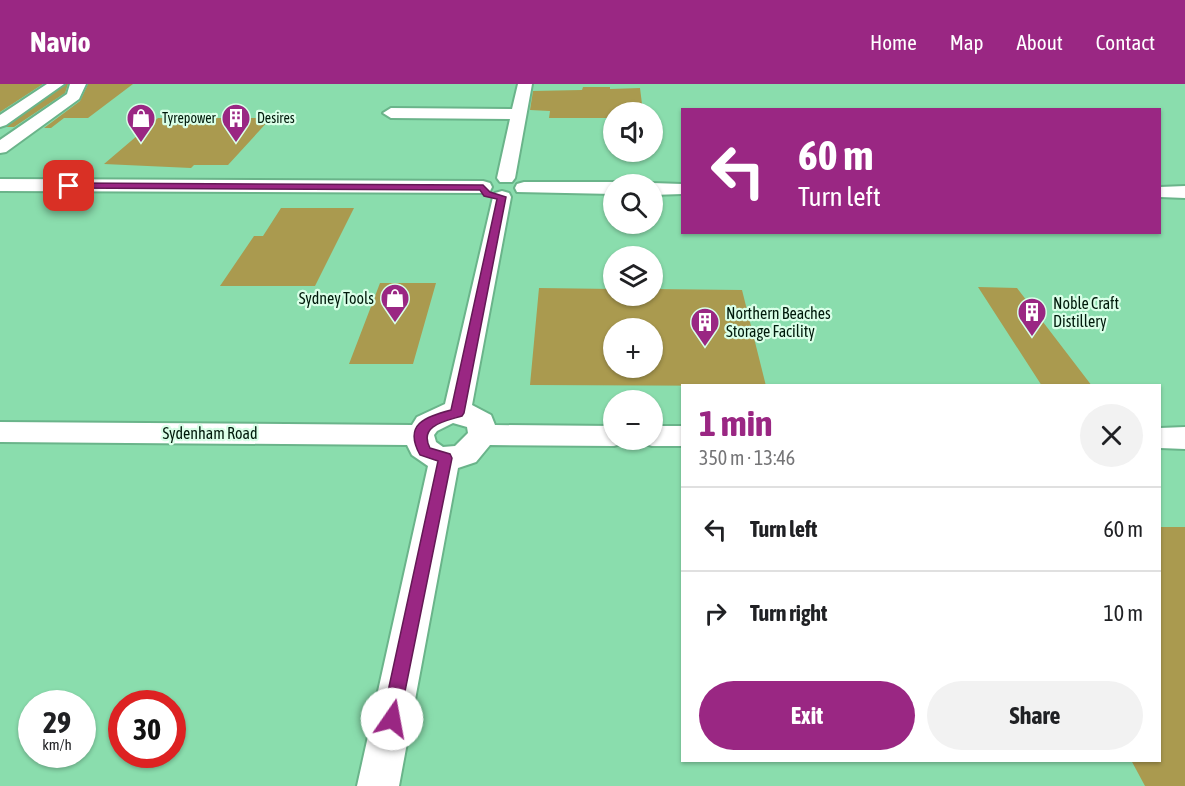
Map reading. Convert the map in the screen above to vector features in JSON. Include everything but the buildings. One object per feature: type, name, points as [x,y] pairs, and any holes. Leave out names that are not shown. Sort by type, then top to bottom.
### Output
[{"type":"street","points":[[5,119],[57,84]]},
{"type":"street","points":[[0,148],[74,96],[76,86],[79,84]]},
{"type":"street","points":[[457,413],[497,188],[519,114],[525,84]]},
{"type":"street","points":[[391,113],[519,114]]},
{"type":"street","points":[[5,119],[46,115]]},
{"type":"street","points":[[0,186],[497,188],[517,194],[524,188],[603,188]]},
{"type":"street","points":[[663,189],[681,189]]},
{"type":"street","points":[[378,786],[433,446],[427,424],[433,419],[457,413],[467,414],[478,421],[483,435],[481,441],[471,451],[455,457],[433,446]]},
{"type":"street","name":"Sydenham Road","points":[[0,432],[433,446]]},
{"type":"street","points":[[483,435],[603,436]]},
{"type":"street","points":[[663,436],[681,436]]},
{"type":"street","points":[[1161,438],[1185,438]]},
{"type":"shaded area","points":[[0,84],[1185,84],[1185,786],[0,786]]},
{"type":"place","name":"Tyrepower","points":[[141,144]]},
{"type":"place","name":"Desires","points":[[236,144]]},
{"type":"place","name":"Sydney Tools","points":[[395,324]]},
{"type":"place","name":"Noble Craft Distillery","points":[[1032,338]]},
{"type":"place","name":"Northern Beaches Storage Facility","points":[[705,348]]},
{"type":"route","points":[[69,186],[483,187],[487,194],[502,197],[457,413],[449,413],[433,419],[420,435],[425,451],[445,458],[392,719]]}]
